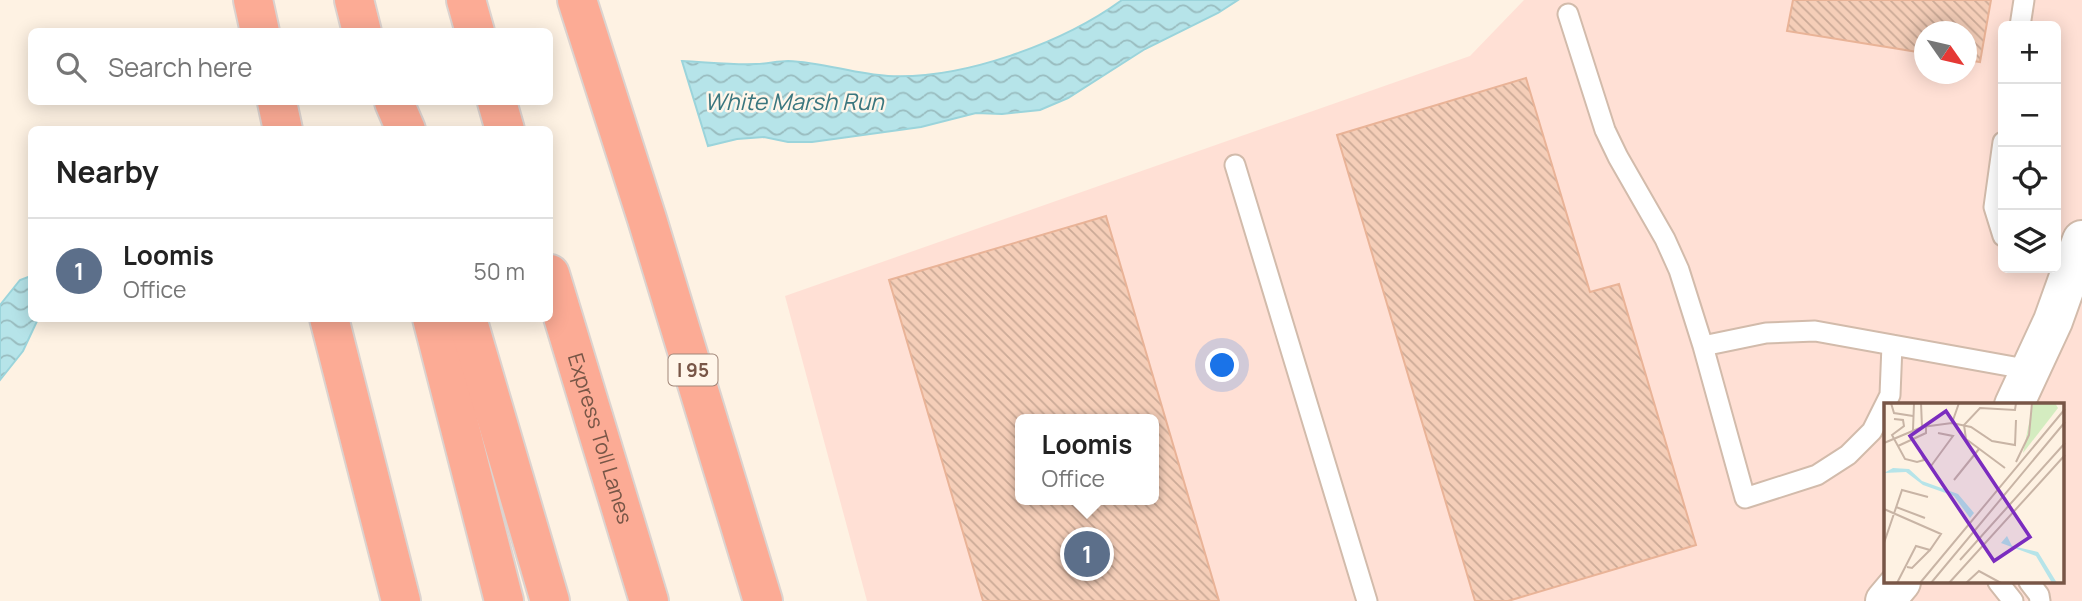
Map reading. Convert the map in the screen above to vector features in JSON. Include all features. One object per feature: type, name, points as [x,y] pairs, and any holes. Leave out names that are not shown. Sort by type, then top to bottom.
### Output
[{"type":"highway","points":[[253,0],[259,28]]},
{"type":"highway","points":[[355,0],[361,28]]},
{"type":"highway","points":[[466,0],[474,28]]},
{"type":"highway","name":"I 95","points":[[577,0],[647,219],[763,601]]},
{"type":"highway","points":[[278,105],[282,126]]},
{"type":"highway","points":[[380,105],[385,126]]},
{"type":"highway","points":[[395,105],[404,126]]},
{"type":"highway","name":"Express Toll Lanes","points":[[553,284],[649,601]]},
{"type":"highway","points":[[553,308],[630,601]]},
{"type":"highway","points":[[330,322],[401,601]]},
{"type":"highway","points":[[433,322],[504,601]]},
{"type":"highway","points":[[468,322],[550,601]]},
{"type":"street","points":[[2015,403],[2053,321],[2070,259]]},
{"type":"lane","points":[[2021,21],[2024,0]]},
{"type":"lane","points":[[1568,14],[1605,130],[1665,239],[1679,270],[1745,498],[1817,475],[1848,455],[1872,431],[1884,407]]},
{"type":"lane","points":[[1998,220],[1994,207],[2002,147]]},
{"type":"lane","points":[[1235,165],[1367,601]]},
{"type":"lane","points":[[1703,346],[1766,333],[1815,331],[2031,370]]},
{"type":"lane","points":[[1886,403],[1890,395],[1892,345]]},
{"type":"lane","points":[[2000,584],[2013,601]]},
{"type":"lane","points":[[2031,584],[2040,601]]},
{"type":"shaded area","points":[[1524,0],[2082,0],[2082,601],[867,601],[785,296],[1470,56]]},
{"type":"water","name":"White Marsh Run","points":[[1122,0],[1238,0],[1218,13],[1145,49],[1068,98],[1040,110],[1002,114],[976,113],[921,127],[812,142],[788,142],[764,137],[737,139],[708,146],[682,61],[747,64],[801,62],[888,76],[947,72],[1011,56],[1042,44],[1071,31]]},
{"type":"water","points":[[28,277],[28,322],[37,322],[23,351],[0,380],[0,305],[20,280]]},
{"type":"building","points":[[1793,0],[1991,0],[1980,62],[1977,62],[1977,21],[1914,21],[1914,51],[1787,31]]},
{"type":"building","points":[[1526,78],[1590,292],[1619,284],[1696,545],[1508,601],[1475,601],[1337,135]]},
{"type":"building","points":[[1106,216],[1219,601],[983,601],[889,280]]},
{"type":"place","name":"Loomis","points":[[1087,554]]}]
